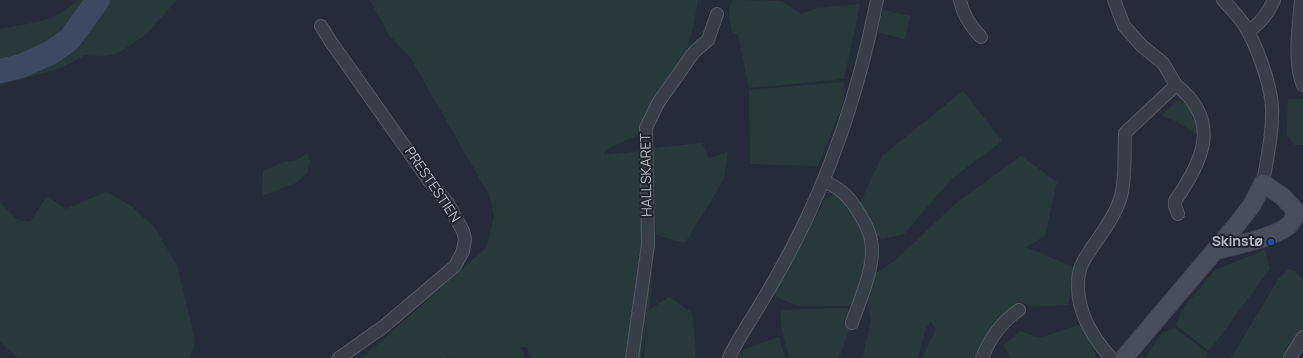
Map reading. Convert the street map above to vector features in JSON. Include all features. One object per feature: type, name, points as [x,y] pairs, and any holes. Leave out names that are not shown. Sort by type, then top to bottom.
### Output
[{"type":"main road","points":[[1124,358],[1252,205],[1263,183],[1282,197],[1299,213],[1289,226],[1275,234],[1214,252]]},
{"type":"street","points":[[730,358],[733,350],[791,250],[824,181],[852,99],[877,0]]},
{"type":"street","points":[[960,0],[968,22],[981,37]]},
{"type":"street","points":[[1114,0],[1124,26],[1142,46],[1163,63],[1176,85],[1185,92],[1197,107],[1203,124],[1204,133],[1202,148],[1196,168],[1175,201],[1178,214]]},
{"type":"street","points":[[1223,0],[1243,23],[1248,32],[1266,78],[1272,106],[1271,133],[1263,183]]},
{"type":"street","points":[[1248,32],[1262,21],[1269,12],[1274,0]]},
{"type":"street","points":[[1301,0],[1298,67],[1300,79],[1303,85]]},
{"type":"street","name":"HALLSKARET","points":[[632,358],[648,245],[646,128],[658,103],[694,52],[708,40],[717,14]]},
{"type":"street","name":"PRESTESTIEN","points":[[321,26],[430,182],[447,202],[463,231],[465,239],[463,251],[455,266],[383,327],[339,358]]},
{"type":"street","points":[[1112,358],[1102,348],[1088,328],[1078,295],[1078,278],[1082,264],[1113,215],[1120,197],[1124,174],[1125,133],[1176,85]]},
{"type":"street","points":[[824,181],[838,188],[853,202],[862,217],[871,240],[869,273],[852,323]]},
{"type":"street","points":[[982,358],[992,336],[1009,317],[1019,310]]},
{"type":"street","points":[[1290,358],[1303,337]]},
{"type":"shaded area","points":[[78,0],[177,0],[144,36],[118,53],[105,56],[85,55],[59,69],[0,85],[0,77],[20,75],[59,41],[39,53],[0,62],[0,29],[51,18],[70,8]]},
{"type":"shaded area","points":[[370,0],[698,0],[686,53],[649,130],[605,150],[604,155],[642,151],[652,251],[649,310],[669,297],[692,313],[696,352],[695,358],[644,358],[647,321],[641,358],[532,358],[526,347],[520,347],[525,358],[449,358],[453,355],[446,358],[362,358],[487,247],[494,216],[490,197],[410,57],[389,35]]},
{"type":"shaded area","points":[[732,0],[782,1],[801,14],[817,8],[860,4],[844,79],[749,88],[738,35],[732,32],[729,12]]},
{"type":"shaded area","points":[[883,10],[910,16],[905,39],[877,32]]},
{"type":"shaded area","points":[[844,82],[844,101],[818,166],[750,164],[749,90]]},
{"type":"shaded area","points":[[963,91],[1002,141],[951,179],[904,234],[882,239],[872,233],[867,216],[860,203],[882,156]]},
{"type":"shaded area","points":[[1288,99],[1303,99],[1303,145],[1295,145],[1287,135]]},
{"type":"shaded area","points":[[1176,101],[1185,104],[1190,108],[1196,117],[1199,136],[1176,121],[1162,116]]},
{"type":"shaded area","points":[[702,143],[709,158],[728,152],[724,179],[685,243],[656,235],[653,148]]},
{"type":"shaded area","points":[[307,154],[310,162],[307,173],[296,183],[262,196],[263,171],[284,162],[295,161]]},
{"type":"shaded area","points":[[1021,156],[1057,182],[1045,236],[1026,247],[1075,268],[1068,305],[1032,307],[1019,301],[1016,295],[1020,306],[978,358],[922,358],[936,329],[931,322],[926,328],[918,358],[863,358],[871,318],[862,282],[896,260],[955,204]]},
{"type":"shaded area","points":[[106,192],[130,205],[154,227],[177,265],[195,341],[190,358],[18,358],[0,342],[0,203],[16,219],[30,222],[47,196],[66,209]]},
{"type":"shaded area","points":[[833,194],[842,196],[850,206],[867,238],[864,276],[854,302],[848,306],[797,306],[774,295],[825,200]]},
{"type":"shaded area","points":[[1265,250],[1270,269],[1209,351],[1176,325],[1182,310],[1215,270]]},
{"type":"shaded area","points":[[1289,269],[1295,271],[1303,280],[1303,327],[1284,358],[1231,358],[1279,278]]},
{"type":"shaded area","points":[[848,308],[849,330],[839,358],[789,358],[781,325],[781,310]]},
{"type":"shaded area","points":[[1082,324],[1096,355],[1095,358],[1010,358],[1004,345],[1020,331],[1039,338]]},
{"type":"shaded area","points":[[1175,328],[1208,353],[1205,358],[1145,358],[1162,333]]},
{"type":"shaded area","points":[[779,337],[785,358],[737,358],[745,349]]},
{"type":"water","points":[[59,40],[63,52],[20,75],[0,77],[0,62],[39,53]]},
{"type":"waterway","points":[[0,71],[21,66],[50,53],[69,40],[98,0]]},
{"type":"place","name":"Skinstø","points":[[1271,242]]}]
